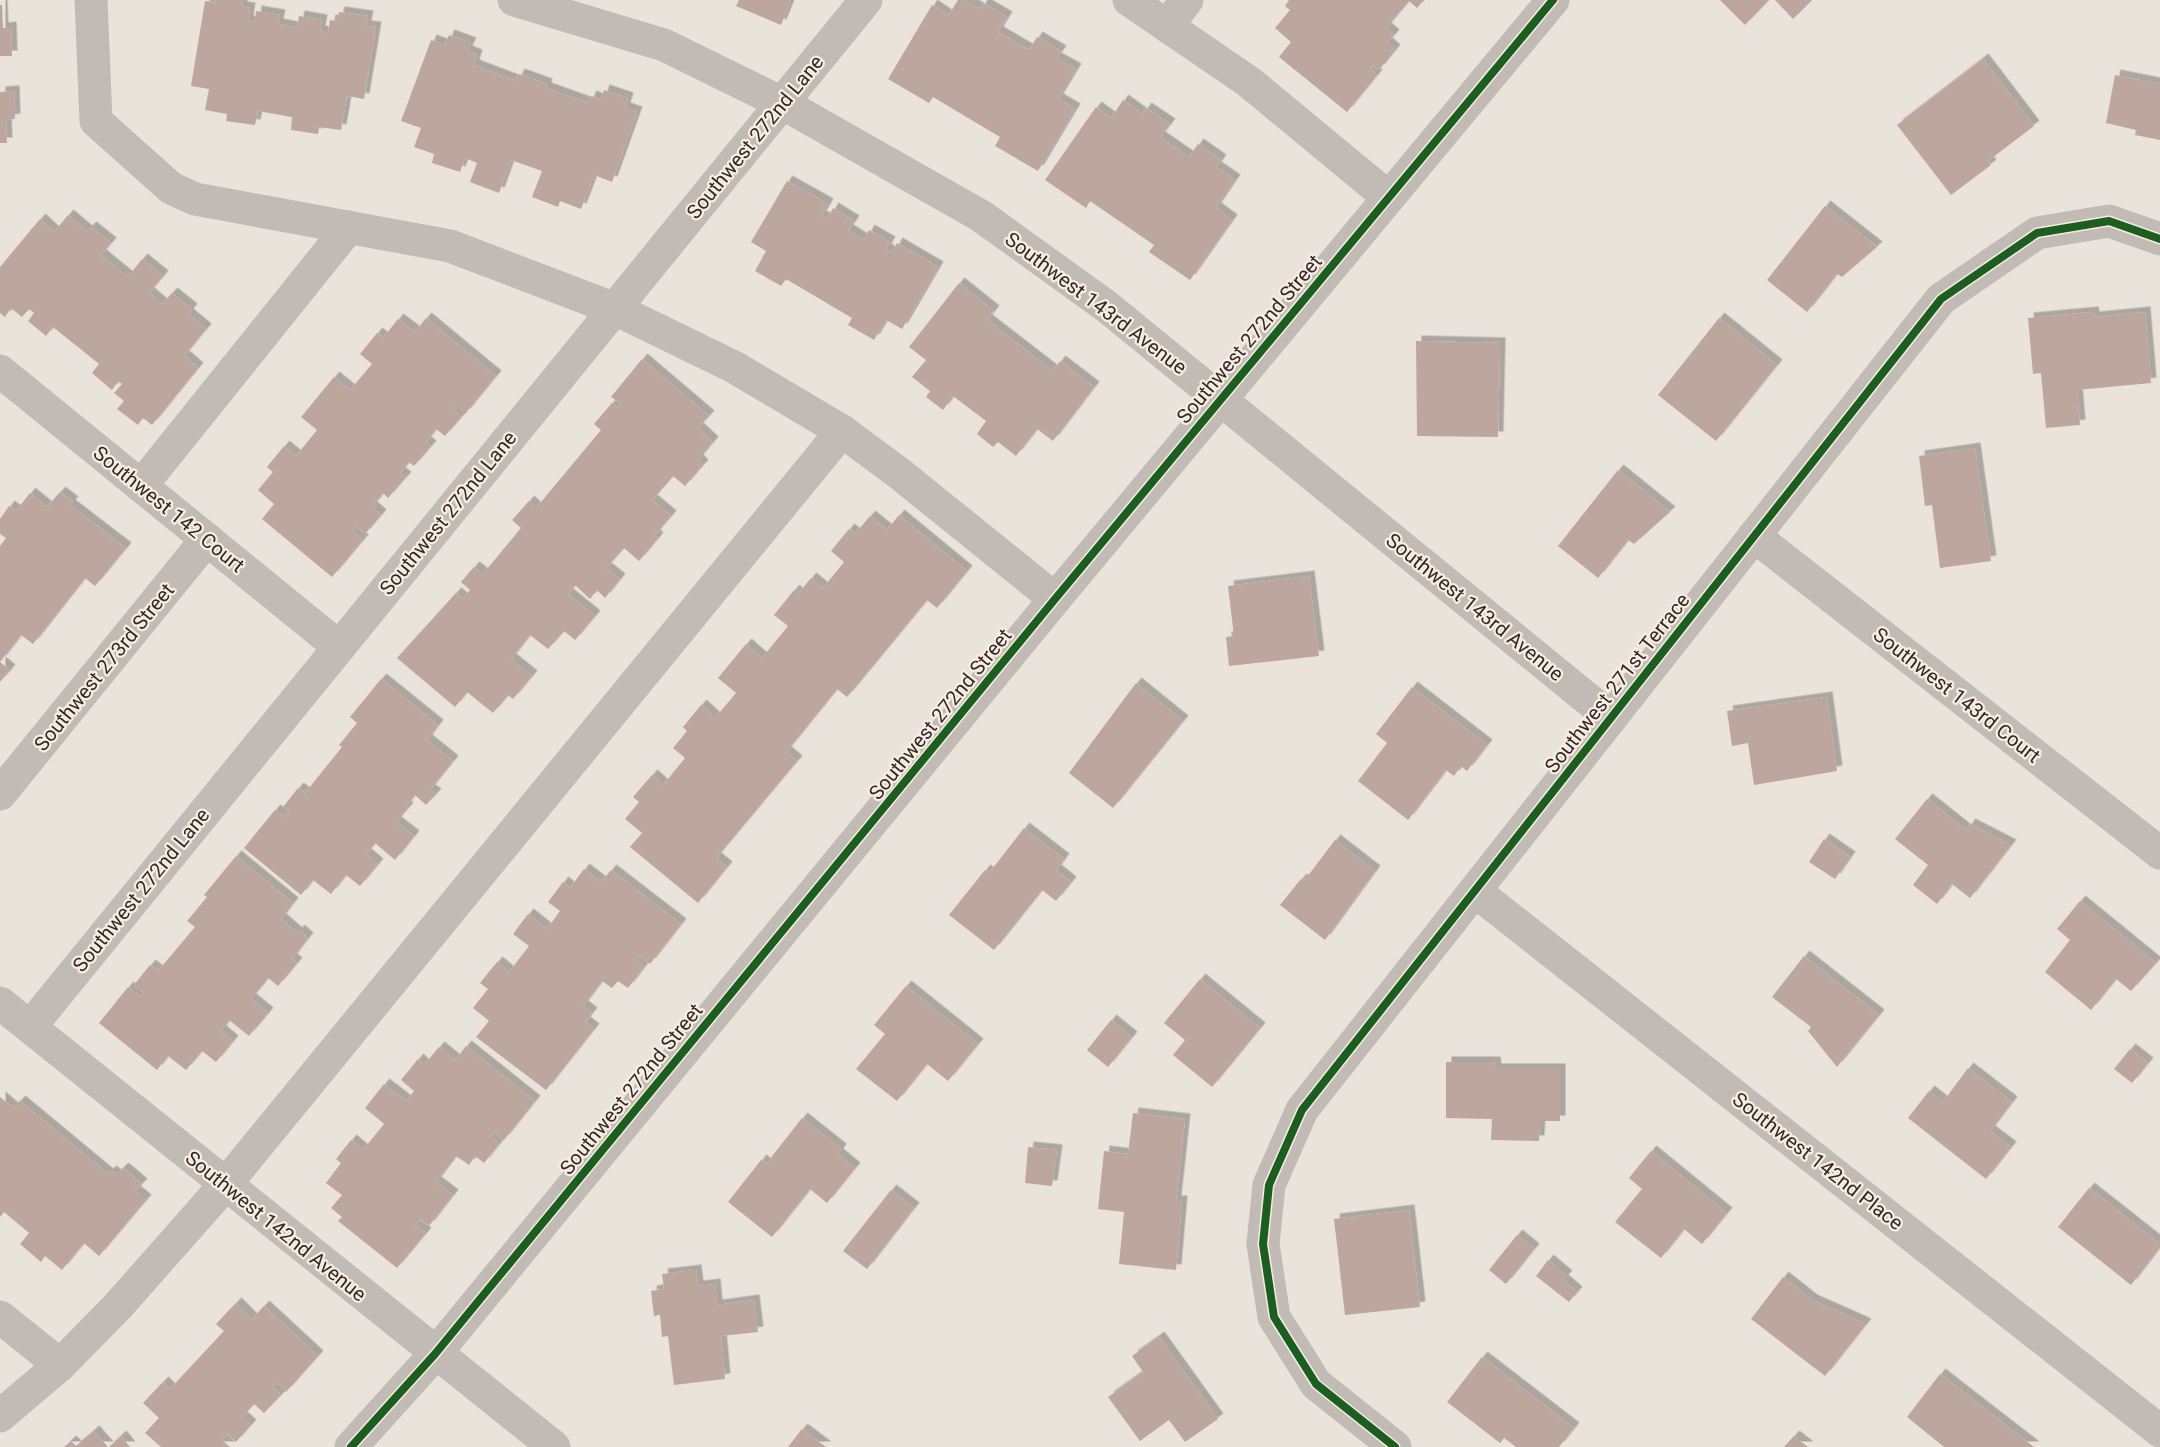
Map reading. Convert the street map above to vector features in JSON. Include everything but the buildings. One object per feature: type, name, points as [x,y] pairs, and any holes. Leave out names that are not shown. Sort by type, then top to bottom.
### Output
[{"type":"street","points":[[91,0],[96,121],[171,188],[195,199],[450,246],[615,309],[734,367],[842,431],[900,474],[1055,599]]},
{"type":"street","name":"Southwest 143rd Avenue","points":[[514,0],[664,45],[782,103],[981,216],[1106,306],[1611,718]]},
{"type":"street","name":"Southwest 272nd Lane","points":[[30,1027],[866,0]]},
{"type":"street","points":[[1129,0],[1249,82],[1388,197]]},
{"type":"street","points":[[1167,26],[1187,0]]},
{"type":"street","name":"Southwest 272nd Street","points":[[351,1447],[435,1354],[1055,599],[1553,0]]},
{"type":"street","name":"Southwest 271st Terrace","points":[[1395,1447],[1316,1384],[1274,1317],[1263,1244],[1269,1185],[1302,1110],[1941,299],[2037,233],[2109,221],[2160,239]]},
{"type":"street","points":[[141,486],[349,227]]},
{"type":"street","name":"Southwest 142 Court","points":[[5,386],[141,486],[339,647]]},
{"type":"street","points":[[0,1416],[60,1365],[117,1306],[225,1185],[842,431]]},
{"type":"street","name":"Southwest 143rd Court","points":[[1754,536],[2160,853]]},
{"type":"street","name":"Southwest 273rd Street","points":[[0,794],[207,539]]},
{"type":"street","name":"Southwest 142nd Place","points":[[1475,891],[2160,1431]]},
{"type":"street","name":"Southwest 142nd Avenue","points":[[0,1003],[435,1354],[554,1447]]},
{"type":"street","points":[[0,1317],[60,1365]]},
{"type":"cycle path","points":[[351,1447],[435,1354],[1055,599],[1553,0]]},
{"type":"cycle path","points":[[1395,1447],[1316,1384],[1274,1317],[1263,1244],[1269,1185],[1302,1110],[1941,299],[2037,233],[2109,221],[2160,239]]}]
